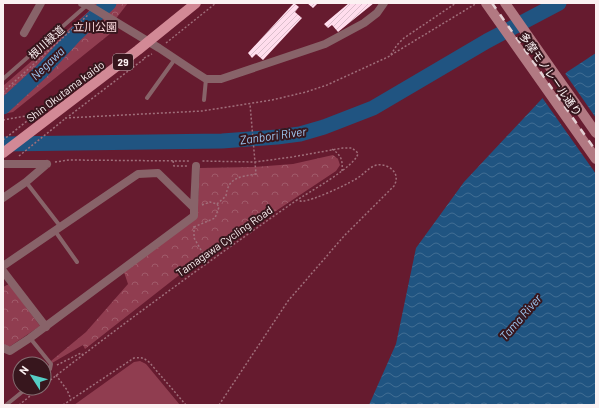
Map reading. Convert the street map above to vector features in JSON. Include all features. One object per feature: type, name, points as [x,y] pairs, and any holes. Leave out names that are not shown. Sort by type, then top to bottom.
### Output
[{"type":"main road","name":"Shin Okutama kaido","points":[[3,153],[49,119],[196,3]]},
{"type":"main road","name":"多摩モノレール通り","points":[[486,3],[596,159]]},
{"type":"main road","name":"多摩モノレール通り","points":[[505,3],[596,133]]},
{"type":"street","points":[[24,33],[41,3]]},
{"type":"street","points":[[88,5],[206,79],[221,79],[325,44],[364,23],[377,13],[384,3]]},
{"type":"street","points":[[3,348],[10,351],[46,327],[194,216],[198,163]]},
{"type":"street","points":[[3,164],[47,164]]},
{"type":"street","points":[[3,198],[26,182],[47,164]]},
{"type":"street","points":[[3,266],[138,174],[158,173],[194,208]]},
{"type":"street","points":[[3,271],[46,327]]},
{"type":"lane","points":[[3,79],[88,5]]},
{"type":"lane","points":[[147,98],[174,58]]},
{"type":"lane","points":[[204,100],[206,79]]},
{"type":"lane","points":[[26,182],[57,228],[77,262]]},
{"type":"lane","points":[[30,338],[45,356]]},
{"type":"lane","points":[[6,405],[18,396]]},
{"type":"path","points":[[166,43],[216,3]]},
{"type":"path","points":[[390,56],[404,38],[456,3]]},
{"type":"path","points":[[65,118],[202,110],[278,99],[327,85],[390,56],[476,3]]},
{"type":"path","name":"根川緑道","points":[[3,92],[88,15],[88,5]]},
{"type":"path","points":[[16,158],[65,118],[144,59]]},
{"type":"path","points":[[3,140],[100,66]]},
{"type":"path","points":[[217,204],[226,196],[226,190],[232,181],[240,176],[256,174],[250,104]]},
{"type":"path","points":[[3,120],[36,114]]},
{"type":"path","name":"Tamagawa Cycling Road","points":[[52,379],[208,262],[297,200],[342,171],[354,161],[358,155],[358,153],[352,148],[332,149]]},
{"type":"path","points":[[47,164],[69,160],[173,161],[198,163],[255,162],[292,157],[332,149],[340,156],[343,164],[342,171]]},
{"type":"path","points":[[173,161],[174,166],[198,163]]},
{"type":"path","points":[[219,405],[288,301],[344,236],[394,186],[397,180],[391,168],[379,164],[371,167],[355,180],[314,198],[302,202],[297,200]]},
{"type":"path","points":[[194,208],[210,202],[217,204]]},
{"type":"path","points":[[194,227],[215,218],[219,207],[217,204]]},
{"type":"path","points":[[194,238],[208,262]]},
{"type":"path","points":[[52,368],[81,353],[83,355]]},
{"type":"path","points":[[63,405],[134,358],[139,357],[144,358],[149,362],[186,405]]},
{"type":"path","points":[[56,376],[72,399]]},
{"type":"path","points":[[19,405],[30,396]]},
{"type":"green space","name":"立川公園","points":[[94,3],[128,3],[111,25],[116,29],[13,112],[3,114],[3,86],[88,12]]},
{"type":"green space","points":[[333,155],[338,159],[340,165],[336,171],[178,276],[85,349],[83,345],[52,363],[52,360],[86,332],[128,284],[124,272],[197,217],[200,168],[253,167],[293,164]]},
{"type":"green space","points":[[9,284],[40,326],[9,347],[3,344],[3,287]]},
{"type":"green space","points":[[140,361],[146,364],[180,405],[74,405],[134,362]]},
{"type":"water","name":"Tama River","points":[[596,53],[596,404],[369,405],[396,344],[416,248],[464,182],[567,72]]},
{"type":"pier","points":[[564,72],[596,118],[596,174],[541,96]]},
{"type":"building","points":[[294,3],[299,7],[295,12],[302,18],[263,60],[256,54],[252,58],[248,53]]},
{"type":"building","points":[[307,3],[318,3],[313,8]]},
{"type":"building","points":[[349,3],[374,3],[338,32],[332,25],[328,28],[324,24]]},
{"type":"waterway","name":"Negawa","points":[[3,107],[42,71],[76,34],[109,3]]},
{"type":"waterway","name":"Zanbori River","points":[[3,144],[222,141],[300,134],[324,127],[373,108],[487,41],[559,3]]},
{"type":"railway","points":[[492,3],[596,151]]}]
